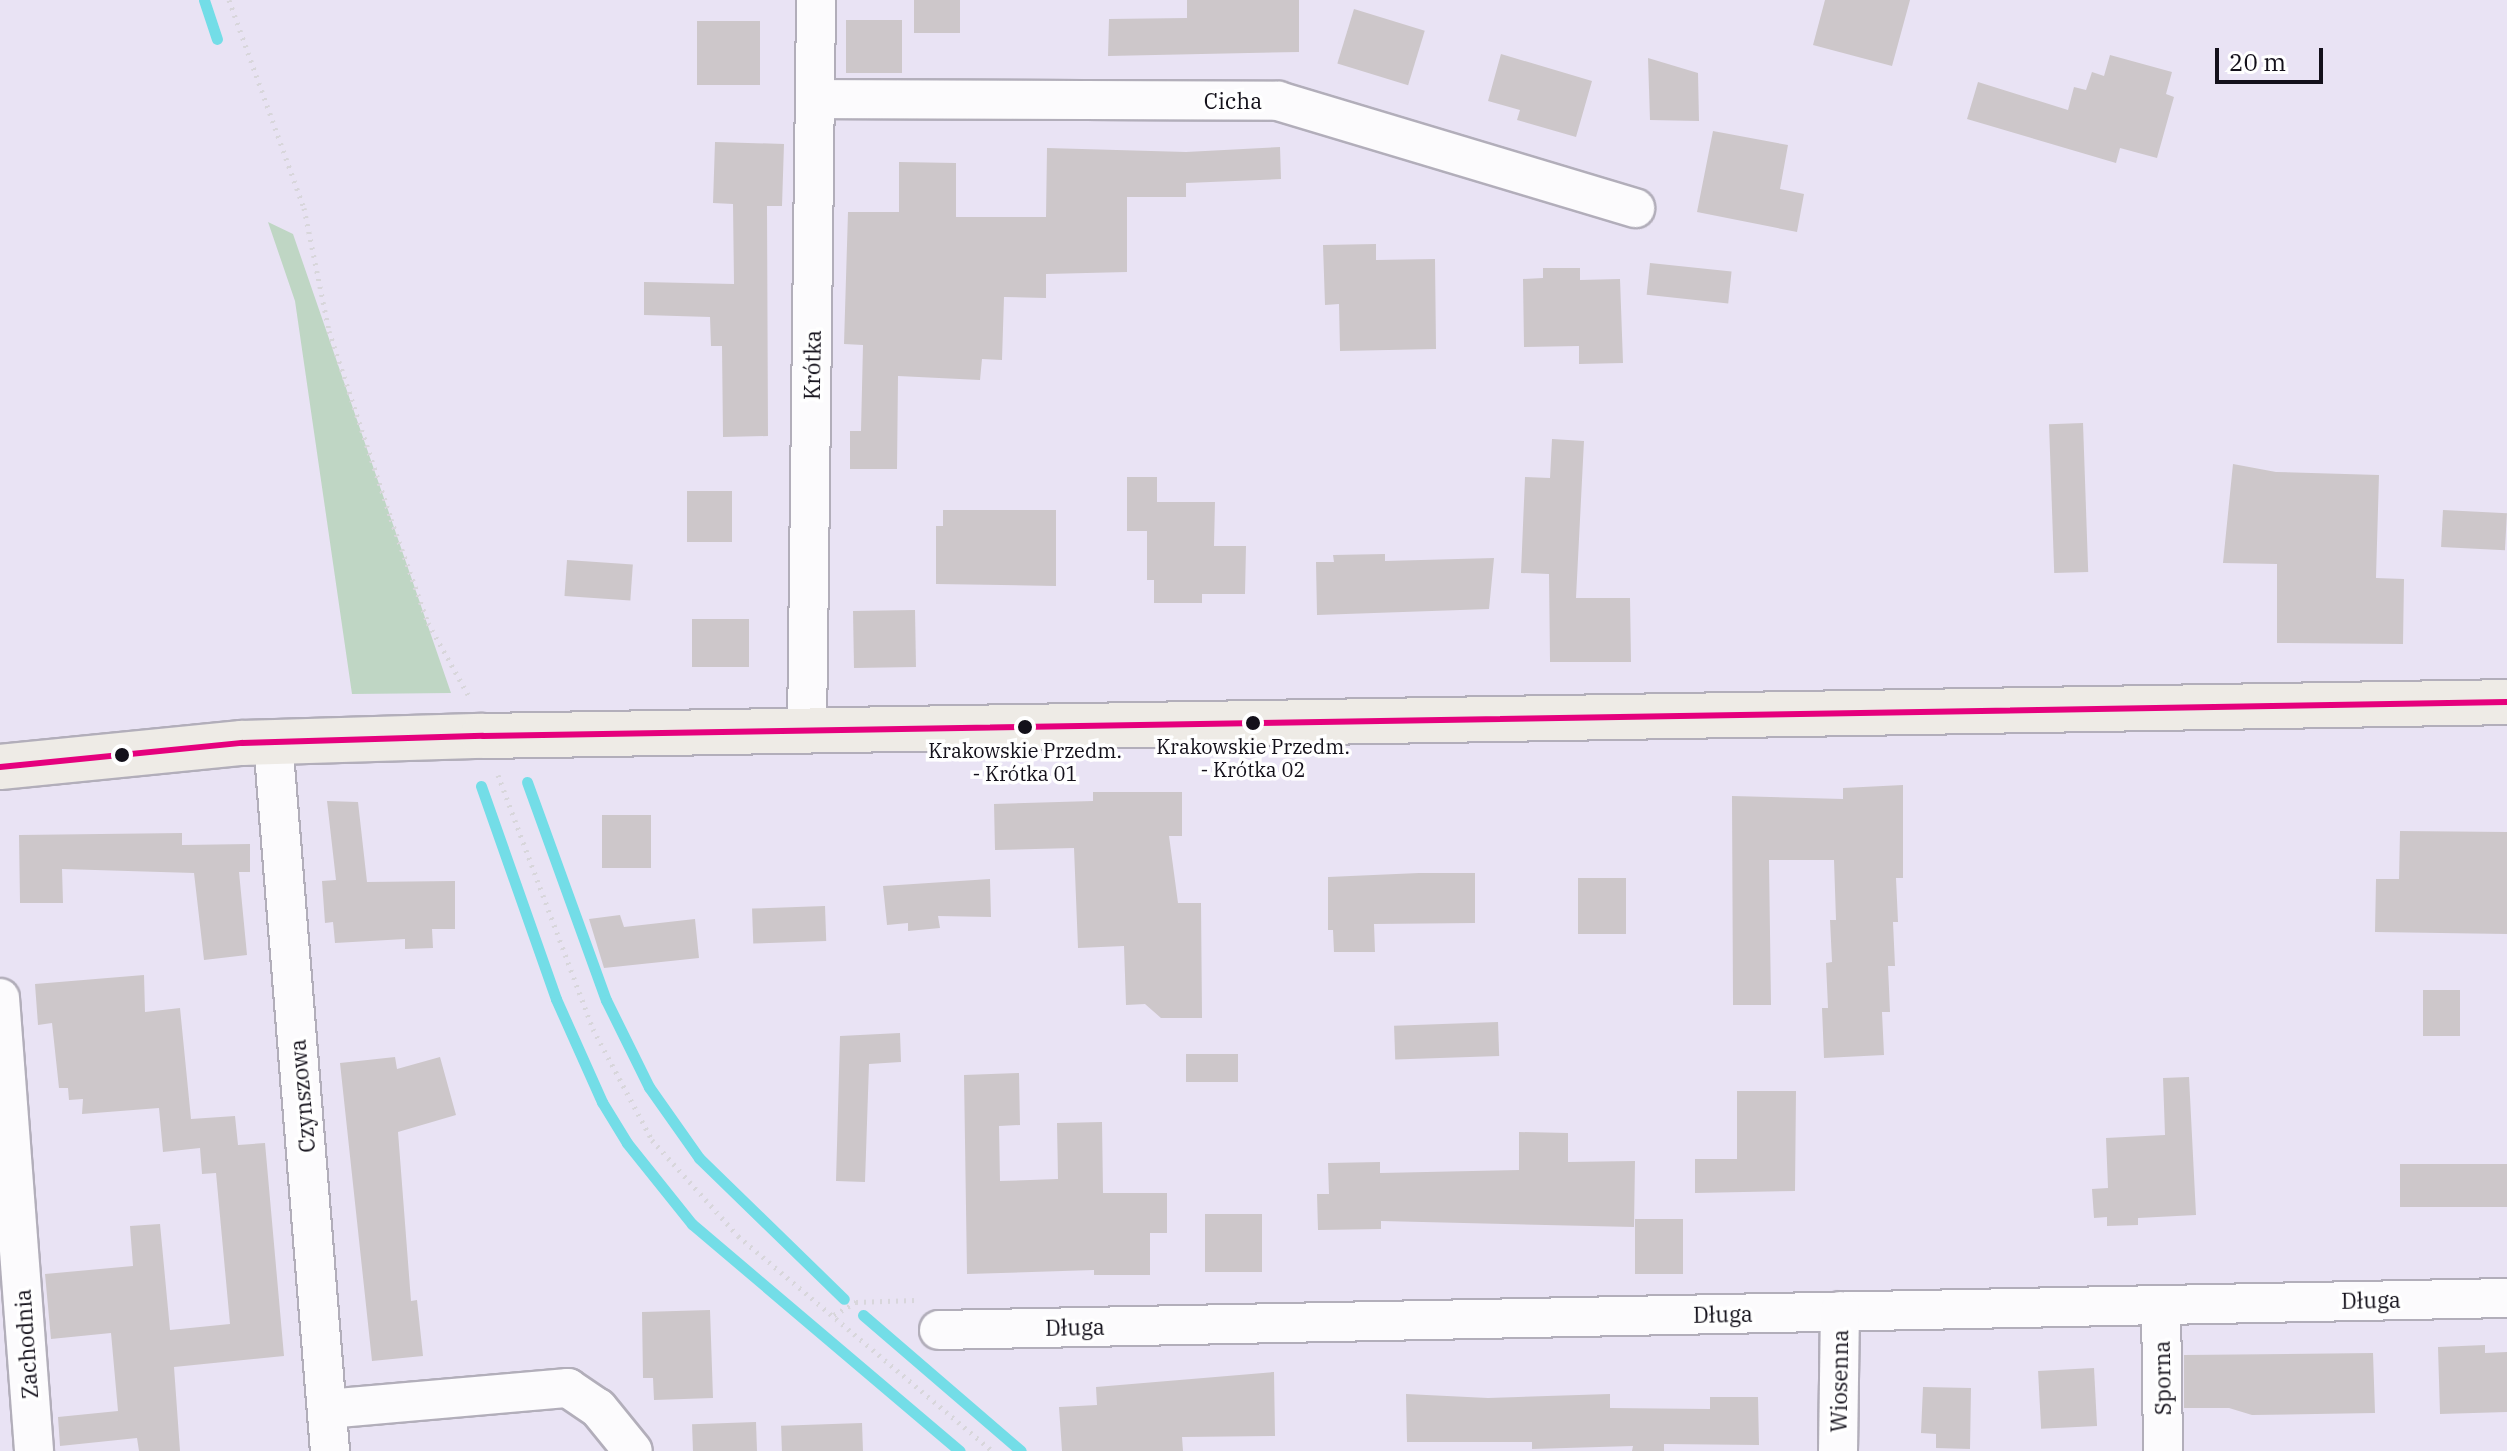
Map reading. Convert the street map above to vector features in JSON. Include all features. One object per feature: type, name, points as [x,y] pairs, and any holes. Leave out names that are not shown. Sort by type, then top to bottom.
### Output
[{"type":"main road","points":[[0,767],[273,741],[2507,702]]},
{"type":"street","name":"Krótka","points":[[807,730],[816,0]]},
{"type":"street","name":"Cicha","points":[[816,99],[1278,101],[1635,208]]},
{"type":"street","name":"Czynszowa","points":[[273,741],[330,1451]]},
{"type":"street","name":"Zachodnia","points":[[0,998],[34,1451]]},
{"type":"street","name":"Długa","points":[[939,1330],[2507,1298]]},
{"type":"street","name":"Sporna","points":[[2161,1305],[2163,1451]]},
{"type":"street","name":"Wiosenna","points":[[1838,1451],[1840,1311]]},
{"type":"street","points":[[327,1409],[568,1388],[598,1408],[633,1451]]},
{"type":"path","points":[[229,0],[304,208],[329,331],[391,519],[428,623],[474,710]]},
{"type":"path","points":[[496,770],[593,1029],[652,1140],[738,1236],[992,1451]]},
{"type":"green space","points":[[268,222],[293,234],[451,693],[352,694],[295,301]]},
{"type":"building","points":[[914,0],[960,0],[960,33],[914,33]]},
{"type":"building","points":[[1187,0],[1299,0],[1299,52],[1108,56],[1109,19],[1187,18]]},
{"type":"building","points":[[1825,0],[1910,0],[1892,66],[1813,45]]},
{"type":"building","points":[[1354,9],[1425,31],[1408,85],[1337,64]]},
{"type":"building","points":[[846,20],[902,20],[902,73],[846,73]]},
{"type":"building","points":[[697,21],[760,21],[760,85],[697,85]]},
{"type":"building","points":[[1501,54],[1592,81],[1576,137],[1517,120],[1520,110],[1488,101]]},
{"type":"building","points":[[2110,55],[2172,72],[2166,94],[2174,97],[2157,158],[2120,148],[2116,163],[1967,119],[1978,82],[2068,110],[2074,87],[2086,90],[2092,72],[2104,76]]},
{"type":"building","points":[[1648,58],[1698,73],[1699,121],[1650,120]]},
{"type":"building","points":[[1713,131],[1788,145],[1780,189],[1804,194],[1797,232],[1697,212]]},
{"type":"building","points":[[715,142],[784,144],[782,206],[767,206],[768,436],[723,437],[722,346],[711,346],[710,317],[644,315],[644,282],[734,284],[733,204],[713,203]]},
{"type":"building","points":[[1280,147],[1281,179],[1186,183],[1186,197],[1127,197],[1127,272],[1046,274],[1046,298],[1004,297],[1002,360],[982,359],[980,380],[898,376],[897,469],[850,469],[850,431],[861,431],[863,345],[844,344],[848,212],[899,212],[899,162],[956,163],[956,217],[1046,217],[1047,148],[1186,152]]},
{"type":"building","points":[[1376,244],[1376,260],[1435,259],[1436,349],[1340,351],[1339,304],[1325,305],[1323,245]]},
{"type":"building","points":[[1650,263],[1732,272],[1728,303],[1647,295]]},
{"type":"building","points":[[1543,268],[1580,268],[1580,280],[1620,279],[1623,363],[1579,364],[1579,346],[1524,347],[1523,279],[1543,278]]},
{"type":"building","points":[[2083,423],[2088,572],[2054,573],[2049,424]]},
{"type":"building","points":[[1552,439],[1584,441],[1576,598],[1630,598],[1631,662],[1550,662],[1549,574],[1521,573],[1525,477],[1550,478]]},
{"type":"building","points":[[2233,464],[2276,472],[2379,475],[2376,578],[2404,579],[2403,644],[2277,643],[2277,564],[2223,563]]},
{"type":"building","points":[[1127,477],[1157,477],[1157,502],[1215,502],[1214,546],[1246,546],[1245,594],[1202,594],[1202,603],[1154,603],[1154,580],[1147,580],[1147,531],[1127,531]]},
{"type":"building","points":[[687,491],[732,491],[732,542],[687,542]]},
{"type":"building","points":[[943,510],[1056,510],[1056,586],[936,584],[936,526],[943,526]]},
{"type":"building","points":[[2443,510],[2507,513],[2505,550],[2441,547]]},
{"type":"building","points":[[1385,554],[1385,561],[1494,558],[1489,609],[1317,615],[1316,562],[1334,562],[1333,555]]},
{"type":"building","points":[[567,560],[633,565],[630,601],[564,596]]},
{"type":"building","points":[[915,610],[916,667],[854,668],[853,611]]},
{"type":"building","points":[[692,619],[749,619],[749,667],[692,667]]},
{"type":"building","points":[[1903,785],[1903,878],[1896,878],[1898,922],[1893,922],[1895,966],[1888,966],[1890,1012],[1882,1012],[1884,1055],[1824,1058],[1822,1008],[1828,1008],[1826,963],[1832,962],[1830,920],[1836,920],[1834,860],[1769,860],[1771,1005],[1733,1005],[1732,796],[1843,799],[1843,788]]},
{"type":"building","points":[[1093,792],[1182,792],[1182,836],[1169,836],[1178,903],[1201,903],[1202,1018],[1161,1018],[1145,1004],[1126,1005],[1124,946],[1078,948],[1074,848],[995,850],[994,804],[1093,801]]},
{"type":"building","points":[[327,801],[358,802],[367,882],[455,881],[455,929],[432,929],[433,948],[405,949],[405,939],[335,943],[333,922],[325,923],[322,881],[336,880]]},
{"type":"building","points":[[602,815],[651,815],[651,868],[602,868]]},
{"type":"building","points":[[2400,831],[2507,832],[2507,934],[2375,932],[2376,879],[2399,879]]},
{"type":"building","points":[[182,833],[182,845],[250,844],[250,872],[239,872],[247,955],[204,960],[194,873],[62,869],[63,903],[20,903],[19,835]]},
{"type":"building","points":[[1475,873],[1475,923],[1374,924],[1375,952],[1334,952],[1333,930],[1328,930],[1328,877]]},
{"type":"building","points":[[1578,878],[1626,878],[1626,934],[1578,934]]},
{"type":"building","points":[[990,879],[991,917],[938,916],[940,928],[908,931],[908,923],[887,925],[883,886]]},
{"type":"building","points":[[825,906],[826,941],[753,944],[752,909]]},
{"type":"building","points":[[620,915],[624,927],[695,919],[699,958],[604,968],[589,919]]},
{"type":"building","points":[[144,975],[145,1012],[180,1008],[191,1119],[235,1116],[238,1145],[265,1143],[284,1356],[174,1367],[180,1451],[139,1451],[137,1438],[60,1446],[58,1417],[118,1411],[111,1333],[51,1339],[45,1274],[133,1266],[130,1226],[160,1224],[170,1330],[230,1324],[216,1173],[202,1174],[200,1148],[163,1152],[159,1108],[82,1114],[83,1099],[69,1100],[68,1088],[59,1088],[52,1023],[38,1025],[35,984]]},
{"type":"building","points":[[2423,990],[2460,990],[2460,1036],[2423,1036]]},
{"type":"building","points":[[1498,1022],[1499,1056],[1395,1060],[1394,1026]]},
{"type":"building","points":[[900,1033],[901,1062],[869,1064],[865,1182],[836,1181],[840,1036]]},
{"type":"building","points":[[1186,1054],[1238,1054],[1238,1082],[1186,1082]]},
{"type":"building","points":[[395,1057],[397,1069],[440,1057],[456,1115],[398,1132],[411,1301],[417,1300],[423,1356],[372,1361],[340,1063]]},
{"type":"building","points":[[1019,1073],[1020,1125],[999,1126],[1000,1181],[1058,1179],[1057,1123],[1102,1122],[1103,1193],[1167,1193],[1167,1233],[1150,1233],[1150,1275],[1094,1275],[1094,1270],[967,1274],[964,1075]]},
{"type":"building","points":[[2189,1077],[2196,1215],[2138,1218],[2138,1225],[2107,1226],[2107,1217],[2094,1218],[2092,1189],[2108,1188],[2106,1138],[2165,1135],[2163,1078]]},
{"type":"building","points":[[1737,1091],[1796,1091],[1795,1191],[1695,1193],[1695,1159],[1737,1159]]},
{"type":"building","points":[[1519,1132],[1568,1133],[1568,1162],[1635,1161],[1634,1227],[1381,1221],[1381,1229],[1318,1230],[1317,1194],[1329,1194],[1328,1163],[1380,1162],[1380,1173],[1519,1170]]},
{"type":"building","points":[[2400,1164],[2507,1164],[2507,1207],[2400,1207]]},
{"type":"building","points":[[1205,1214],[1262,1214],[1262,1272],[1205,1272]]},
{"type":"building","points":[[1635,1219],[1683,1219],[1683,1274],[1635,1274]]},
{"type":"building","points":[[710,1310],[713,1398],[654,1400],[653,1378],[643,1378],[642,1312]]},
{"type":"building","points":[[2485,1345],[2485,1353],[2507,1352],[2507,1412],[2440,1414],[2438,1347]]},
{"type":"building","points":[[2373,1353],[2375,1413],[2252,1415],[2229,1408],[2184,1408],[2184,1355]]},
{"type":"building","points":[[2094,1368],[2097,1426],[2041,1429],[2038,1371]]},
{"type":"building","points":[[1274,1372],[1275,1436],[1182,1437],[1183,1451],[1062,1451],[1059,1407],[1097,1405],[1096,1387]]},
{"type":"building","points":[[1923,1387],[1971,1388],[1970,1449],[1936,1448],[1936,1434],[1921,1433]]},
{"type":"building","points":[[1406,1394],[1488,1398],[1610,1394],[1610,1408],[1710,1409],[1710,1397],[1758,1397],[1759,1445],[1664,1444],[1664,1451],[1632,1451],[1633,1446],[1532,1449],[1532,1442],[1407,1442]]},
{"type":"building","points":[[756,1422],[757,1451],[693,1451],[692,1424]]},
{"type":"building","points":[[862,1423],[863,1451],[782,1451],[781,1426]]},
{"type":"waterway","points":[[204,0],[217,39]]},
{"type":"waterway","points":[[527,782],[606,1000],[649,1087],[699,1158],[844,1299]]},
{"type":"waterway","points":[[481,786],[556,999],[602,1102],[627,1143],[692,1224],[960,1451]]},
{"type":"waterway","points":[[863,1315],[1021,1451]]},
{"type":"transit line","points":[[0,767],[242,743],[483,736],[2507,702]]},
{"type":"place","name":"Krakowskie Przedm. - Krótka 02","points":[[1253,723]]},
{"type":"place","name":"Krakowskie Przedm. - Krótka 01","points":[[1025,727]]}]
